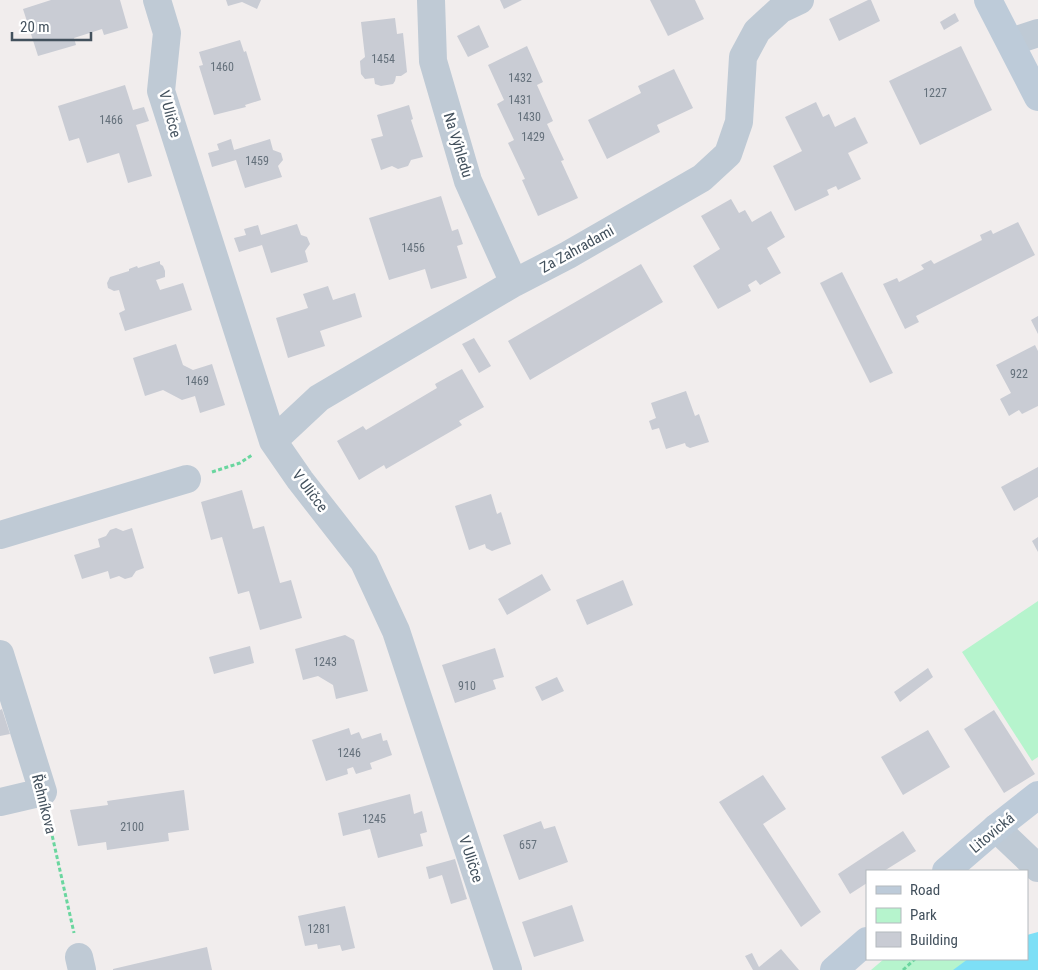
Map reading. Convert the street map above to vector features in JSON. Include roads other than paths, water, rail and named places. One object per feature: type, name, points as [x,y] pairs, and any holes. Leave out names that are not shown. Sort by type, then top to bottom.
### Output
[{"type":"street","name":"V Uličce","points":[[157,0],[167,33],[161,91],[273,441],[300,480],[364,562],[396,631],[508,970]]},
{"type":"street","name":"Na Výhledu","points":[[432,0],[433,61],[468,181],[514,283]]},
{"type":"street","name":"Za Zahradami","points":[[273,441],[319,398],[514,283],[568,255],[702,178],[728,154],[739,122],[744,57],[757,31],[781,9],[800,0]]},
{"type":"street","points":[[988,0],[1038,97]]},
{"type":"street","points":[[1011,42],[1038,33]]},
{"type":"street","points":[[0,535],[187,479]]},
{"type":"street","name":"Řehníkova","points":[[0,654],[42,792],[0,802]]},
{"type":"street","name":"Litovická","points":[[947,870],[1038,795]]},
{"type":"street","points":[[996,828],[1038,868]]},
{"type":"street","points":[[834,970],[866,942]]},
{"type":"water","points":[[1038,932],[1038,970],[953,970],[967,960],[1028,960],[1028,935]]}]
